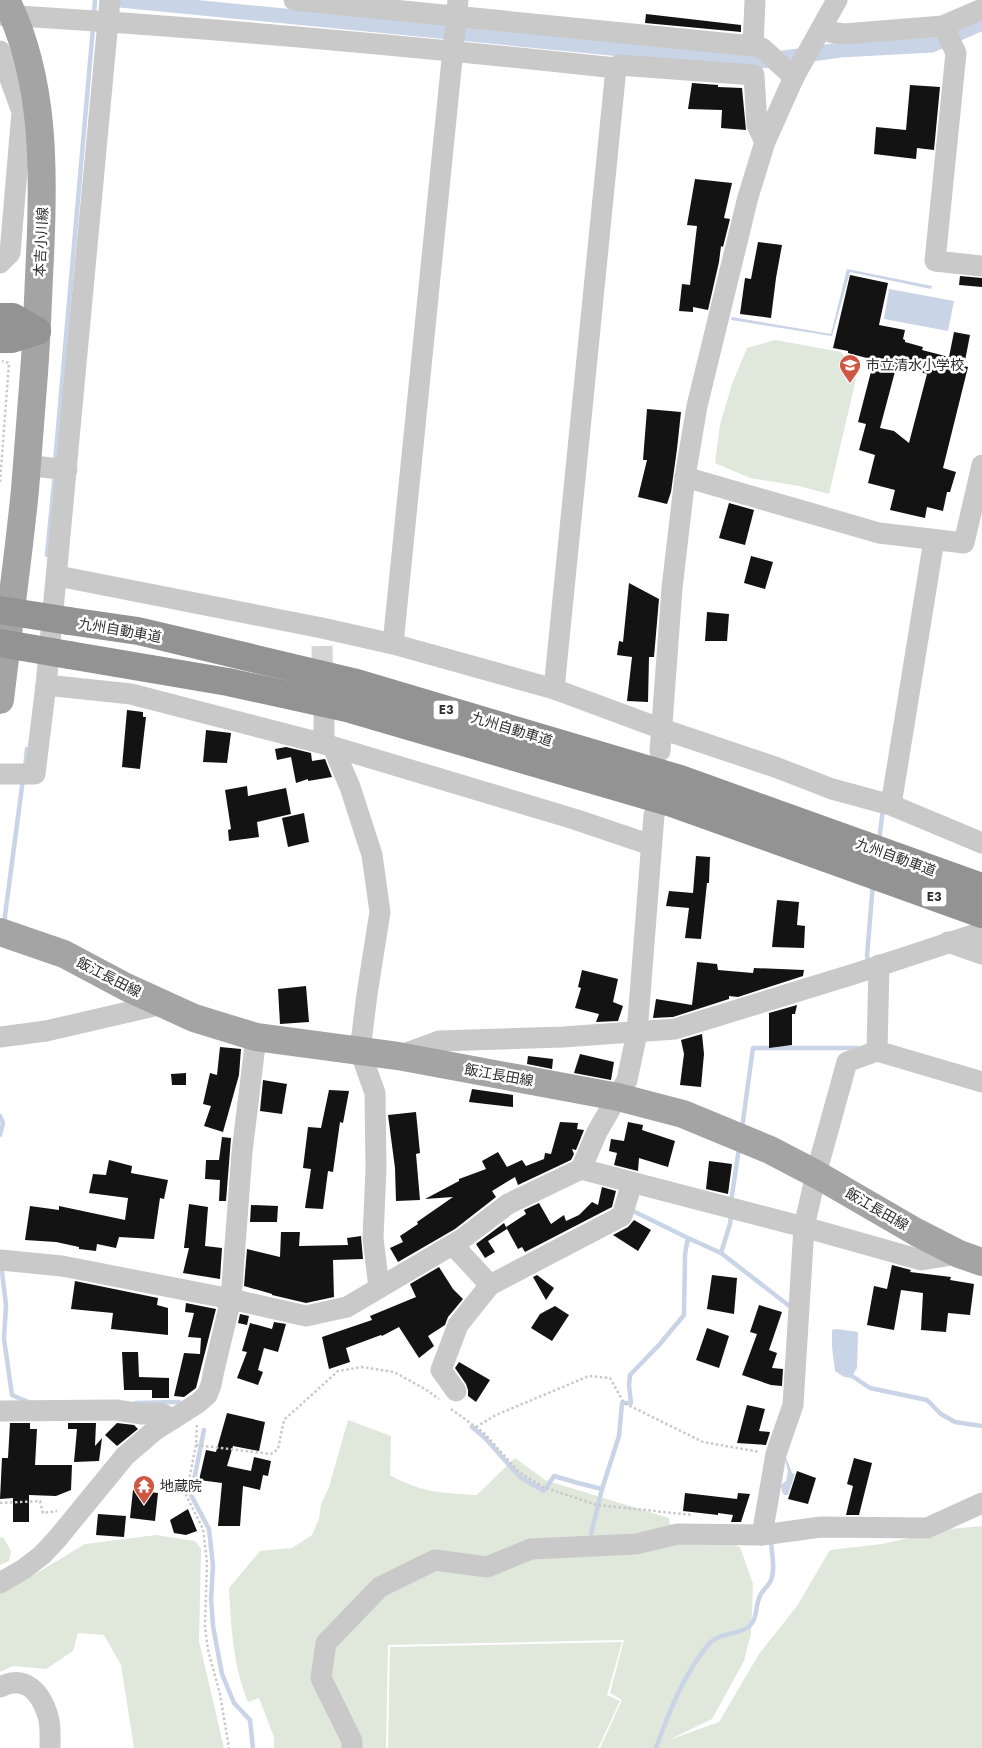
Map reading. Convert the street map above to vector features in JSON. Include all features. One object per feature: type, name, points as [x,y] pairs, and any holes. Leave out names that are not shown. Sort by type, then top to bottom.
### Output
[{"type":"highway","points":[[0,317],[13,317],[37,331]]},
{"type":"highway","points":[[0,339],[12,339],[37,331]]},
{"type":"highway","name":"九州自動車道","points":[[0,610],[138,631],[353,682],[680,779],[811,839],[891,869],[982,914]]},
{"type":"highway","name":"九州自動車道","points":[[0,643],[60,669],[228,682],[347,708],[672,803],[811,839]]},
{"type":"highway","points":[[0,662],[60,669]]},
{"type":"highway","name":"九州自動車道","points":[[891,869],[982,887]]},
{"type":"main road","name":"本吉小川線","points":[[0,701],[17,479],[37,331],[43,202],[42,156],[34,95],[26,54],[6,10]]},
{"type":"main road","name":"飯江長田線","points":[[0,932],[64,954],[194,1018],[256,1037],[398,1056],[618,1097],[683,1114],[770,1150],[970,1258]]},
{"type":"street","points":[[0,774],[35,774],[60,669],[58,576],[110,0]]},
{"type":"street","points":[[294,0],[458,8],[761,51],[789,73]]},
{"type":"street","points":[[755,0],[761,51]]},
{"type":"street","points":[[660,751],[672,588],[685,477],[697,406],[748,198],[765,142],[789,73],[837,0]]},
{"type":"street","points":[[393,644],[452,51],[458,8]]},
{"type":"street","points":[[830,32],[844,34],[948,35],[982,9]]},
{"type":"street","points":[[6,10],[108,22],[452,51],[616,68],[619,65],[754,75],[757,125],[765,142]]},
{"type":"street","points":[[948,35],[956,53],[935,261],[982,266]]},
{"type":"street","points":[[0,51],[22,112],[10,254],[0,263]]},
{"type":"street","points":[[554,689],[616,68]]},
{"type":"street","points":[[685,477],[878,533],[964,543],[982,464]]},
{"type":"street","points":[[17,479],[67,470]]},
{"type":"street","points":[[891,805],[934,540]]},
{"type":"street","points":[[58,576],[322,637],[393,644],[554,689],[832,789],[891,805],[982,843]]},
{"type":"street","points":[[60,669],[131,694],[329,746],[574,819],[651,846]]},
{"type":"street","points":[[324,714],[329,746],[350,787],[372,855],[380,912],[360,1051],[374,1093],[376,1168],[373,1238],[379,1288]]},
{"type":"street","points":[[581,1170],[597,1132],[627,1080],[637,1033],[654,815]]},
{"type":"street","points":[[398,1056],[439,1041],[564,1037],[675,1029],[982,932]]},
{"type":"street","points":[[948,942],[982,954]]},
{"type":"street","points":[[878,1051],[879,965]]},
{"type":"street","points":[[0,1037],[46,1030],[163,1004]]},
{"type":"street","points":[[0,1583],[24,1569],[42,1555],[125,1456],[154,1431],[198,1403],[207,1395],[231,1299],[242,1152],[256,1037]]},
{"type":"street","points":[[762,1535],[776,1454],[793,1405],[804,1227],[816,1174],[848,1062],[878,1051],[982,1082]]},
{"type":"street","points":[[0,1260],[62,1266],[231,1299],[306,1316],[348,1307],[453,1245],[508,1204],[581,1170],[804,1227],[921,1260],[970,1258]]},
{"type":"street","points":[[447,1399],[441,1370],[458,1325],[490,1285],[622,1216],[632,1183]]},
{"type":"street","points":[[453,1245],[490,1285]]},
{"type":"street","points":[[0,1411],[116,1410],[142,1414],[160,1413],[173,1418]]},
{"type":"street","points":[[352,1748],[352,1741],[321,1678],[326,1643],[380,1587],[435,1560],[487,1567],[532,1549],[636,1544],[678,1534],[762,1535],[821,1527],[927,1528],[982,1503]]},
{"type":"street","points":[[0,1687],[7,1683],[18,1682],[32,1687],[49,1717],[50,1748]]},
{"type":"path","points":[[0,360],[9,363],[17,479]]},
{"type":"path","points":[[196,1445],[271,1454],[278,1449],[284,1420],[338,1371],[362,1367],[394,1372],[447,1399],[484,1433],[518,1471],[543,1487],[598,1504],[690,1515]]},
{"type":"path","points":[[476,1427],[496,1415],[589,1376],[610,1378],[624,1403],[703,1442],[763,1452]]},
{"type":"path","points":[[198,1403],[196,1445],[186,1495],[203,1528],[207,1562],[205,1627],[208,1650],[220,1694],[229,1748]]},
{"type":"path","points":[[0,1503],[40,1501],[43,1513],[56,1512],[62,1508]]},
{"type":"shaded area","points":[[775,340],[841,352],[849,363],[856,379],[829,494],[799,486],[750,478],[715,463],[720,425],[732,384],[747,348]]},
{"type":"shaded area","points":[[348,1420],[391,1436],[390,1475],[422,1489],[443,1493],[477,1495],[515,1458],[545,1480],[669,1518],[670,1524],[740,1547],[753,1584],[751,1634],[744,1661],[712,1719],[669,1740],[719,1722],[759,1654],[797,1606],[830,1550],[882,1544],[950,1529],[982,1526],[982,1748],[600,1748],[622,1700],[610,1693],[624,1640],[388,1645],[386,1748],[274,1748],[274,1737],[259,1698],[248,1702],[239,1674],[232,1631],[229,1588],[260,1551],[292,1548],[312,1535],[319,1519],[321,1504],[329,1487]]},
{"type":"shaded area","points":[[156,1535],[195,1541],[201,1549],[199,1641],[224,1748],[134,1748],[121,1665],[104,1635],[78,1633],[73,1651],[46,1669],[13,1666],[0,1672],[0,1592],[32,1576],[85,1544]]},
{"type":"shaded area","points":[[3,1537],[11,1551],[9,1561],[0,1565],[0,1538]]},
{"type":"shaded area","points":[[622,1642],[607,1695],[620,1701],[598,1748],[388,1748],[390,1647]]},
{"type":"water","points":[[847,269],[932,286],[931,289],[850,272],[832,336],[731,320],[732,317],[831,334]]},
{"type":"water","points":[[889,289],[954,301],[948,331],[884,319]]},
{"type":"water","points":[[832,1330],[858,1332],[857,1368],[851,1378],[844,1377],[835,1371]]},
{"type":"water","points":[[784,1456],[792,1473],[795,1474],[788,1495],[784,1495],[781,1485],[786,1481],[788,1471]]},
{"type":"building","points":[[646,14],[741,25],[741,32],[645,23]]},
{"type":"building","points":[[692,83],[742,88],[746,130],[721,128],[722,110],[688,109]]},
{"type":"building","points":[[910,85],[940,87],[934,150],[917,148],[916,159],[874,154],[876,127],[906,130]]},
{"type":"building","points":[[695,179],[732,183],[724,218],[730,219],[723,247],[721,246],[708,310],[693,307],[693,312],[679,311],[682,284],[690,285],[697,226],[687,225]]},
{"type":"building","points":[[758,242],[782,245],[771,318],[740,314],[745,278],[751,279]]},
{"type":"building","points":[[850,275],[888,283],[879,325],[905,330],[903,339],[905,342],[923,347],[922,350],[949,357],[954,332],[970,335],[964,366],[968,367],[943,468],[956,472],[950,492],[947,492],[943,511],[927,507],[925,518],[890,510],[895,490],[868,483],[875,455],[859,450],[866,424],[858,422],[874,360],[833,348]],"holes":[[[897,364],[927,374],[909,443],[894,431],[880,428]]]},
{"type":"building","points":[[960,276],[982,278],[982,287],[959,285]]},
{"type":"building","points":[[647,409],[681,412],[671,492],[667,504],[638,497],[647,460],[643,460]]},
{"type":"building","points":[[729,503],[754,510],[745,545],[719,538]]},
{"type":"building","points":[[751,556],[773,562],[765,589],[744,583]]},
{"type":"building","points":[[629,583],[659,599],[654,657],[649,657],[648,702],[627,701],[632,657],[617,655],[619,641],[623,642]]},
{"type":"building","points":[[707,612],[729,614],[727,641],[705,641]]},
{"type":"building","points":[[127,710],[143,712],[143,717],[146,717],[140,769],[122,767]]},
{"type":"building","points":[[206,730],[231,733],[227,763],[203,762]]},
{"type":"building","points":[[286,747],[311,753],[312,761],[325,759],[332,777],[308,781],[308,779],[296,783],[291,757],[277,760],[275,749]]},
{"type":"building","points":[[247,786],[248,796],[286,788],[291,814],[257,822],[259,837],[229,841],[228,830],[231,829],[225,790]]},
{"type":"building","points":[[304,813],[309,842],[288,847],[282,818]]},
{"type":"building","points":[[696,856],[710,857],[709,883],[707,883],[701,939],[685,938],[689,908],[666,906],[669,891],[693,893]]},
{"type":"building","points":[[777,900],[799,902],[797,925],[805,926],[804,948],[772,947]]},
{"type":"building","points":[[697,962],[717,964],[718,970],[753,973],[754,968],[804,970],[803,976],[738,997],[729,996],[729,999],[673,1017],[653,1018],[656,999],[692,1005]]},
{"type":"building","points":[[582,970],[618,979],[613,1002],[623,1006],[618,1021],[596,1022],[599,1014],[575,1008],[581,988],[578,987]]},
{"type":"building","points":[[306,986],[309,1022],[280,1024],[278,989]]},
{"type":"building","points":[[797,1005],[795,1014],[792,1014],[792,1045],[769,1048],[769,1013]]},
{"type":"building","points":[[702,1034],[704,1054],[701,1087],[680,1085],[684,1054],[681,1040]]},
{"type":"building","points":[[220,1047],[241,1049],[239,1075],[223,1132],[204,1126],[211,1106],[203,1104],[210,1073],[217,1075]]},
{"type":"building","points":[[580,1054],[614,1062],[611,1080],[574,1073]]},
{"type":"building","points":[[528,1056],[553,1059],[552,1069],[527,1064]]},
{"type":"building","points":[[186,1073],[186,1085],[172,1085],[171,1074]]},
{"type":"building","points":[[263,1080],[287,1084],[282,1114],[260,1111]]},
{"type":"building","points":[[472,1089],[513,1095],[513,1107],[469,1102]]},
{"type":"building","points":[[329,1090],[349,1091],[343,1123],[340,1122],[333,1172],[328,1171],[323,1209],[305,1208],[311,1169],[303,1168],[308,1127],[321,1128]]},
{"type":"building","points":[[416,1112],[420,1153],[416,1154],[420,1200],[396,1201],[395,1168],[388,1115]]},
{"type":"building","points":[[560,1122],[578,1123],[577,1129],[584,1130],[576,1150],[572,1149],[574,1154],[571,1160],[518,1185],[515,1177],[492,1191],[496,1197],[455,1229],[398,1262],[390,1248],[403,1242],[400,1236],[453,1197],[425,1199],[459,1181],[459,1179],[486,1169],[482,1161],[498,1152],[507,1167],[522,1160],[526,1166],[544,1159],[545,1153],[551,1154]]},
{"type":"building","points":[[628,1122],[643,1125],[642,1130],[675,1141],[668,1167],[639,1158],[638,1171],[614,1165],[617,1153],[609,1151],[611,1139],[624,1141]]},
{"type":"building","points":[[222,1137],[231,1138],[226,1201],[219,1201],[220,1180],[205,1179],[206,1160],[219,1160]]},
{"type":"building","points":[[109,1160],[132,1166],[131,1173],[168,1180],[164,1199],[160,1198],[154,1239],[119,1237],[116,1248],[97,1244],[96,1251],[79,1249],[79,1247],[56,1242],[25,1240],[30,1206],[59,1210],[59,1206],[125,1220],[128,1198],[89,1193],[93,1174],[106,1175]]},
{"type":"building","points":[[709,1161],[732,1164],[728,1194],[706,1189]]},
{"type":"building","points":[[602,1187],[616,1191],[612,1207],[525,1252],[522,1247],[518,1249],[506,1227],[526,1214],[524,1210],[539,1203],[551,1224],[564,1215],[566,1221],[579,1215],[592,1202],[598,1205]]},
{"type":"building","points":[[189,1204],[208,1207],[205,1246],[222,1248],[220,1279],[183,1273],[189,1248],[184,1248]]},
{"type":"building","points":[[251,1205],[278,1206],[277,1222],[250,1222]]},
{"type":"building","points":[[634,1220],[651,1230],[638,1251],[613,1235],[628,1227]]},
{"type":"building","points":[[504,1223],[507,1229],[488,1241],[495,1252],[485,1258],[476,1244]]},
{"type":"building","points":[[281,1232],[300,1232],[299,1246],[348,1245],[347,1238],[361,1236],[363,1259],[333,1260],[334,1297],[306,1303],[244,1286],[247,1249],[280,1257]]},
{"type":"building","points":[[892,1265],[911,1270],[910,1272],[951,1277],[950,1280],[974,1284],[970,1315],[948,1313],[946,1332],[921,1330],[923,1293],[901,1290],[894,1330],[867,1325],[874,1286],[887,1289]]},
{"type":"building","points":[[439,1267],[453,1289],[463,1299],[448,1317],[445,1325],[428,1336],[434,1346],[419,1358],[399,1327],[382,1336],[346,1348],[350,1362],[329,1369],[322,1337],[372,1320],[370,1316],[416,1297],[410,1284]]},
{"type":"building","points":[[537,1275],[554,1288],[546,1300],[533,1277]]},
{"type":"building","points":[[712,1275],[737,1278],[734,1314],[707,1309]]},
{"type":"building","points":[[75,1281],[158,1298],[157,1305],[168,1308],[168,1335],[111,1329],[113,1313],[71,1309]]},
{"type":"building","points":[[186,1303],[216,1309],[196,1388],[184,1397],[174,1396],[184,1353],[200,1354],[201,1338],[188,1337],[194,1313],[185,1312]]},
{"type":"building","points":[[759,1305],[782,1312],[769,1350],[777,1353],[772,1368],[783,1369],[782,1386],[771,1385],[742,1375],[757,1334],[750,1332]]},
{"type":"building","points":[[555,1306],[569,1315],[552,1341],[531,1328],[540,1314]]},
{"type":"building","points":[[240,1314],[249,1316],[247,1325],[238,1323]]},
{"type":"building","points":[[274,1322],[286,1324],[278,1352],[264,1348],[258,1370],[263,1372],[258,1385],[237,1378],[247,1352],[242,1351],[250,1323],[272,1329]]},
{"type":"building","points":[[707,1328],[729,1336],[719,1368],[696,1360]]},
{"type":"building","points":[[122,1352],[138,1352],[139,1377],[169,1378],[169,1398],[152,1398],[152,1390],[124,1390]]},
{"type":"building","points":[[459,1362],[490,1380],[476,1402],[468,1396],[466,1384],[455,1368]]},
{"type":"building","points":[[747,1405],[765,1409],[759,1431],[770,1432],[766,1445],[737,1443]]},
{"type":"building","points":[[227,1413],[265,1422],[259,1451],[233,1446],[227,1466],[251,1471],[254,1457],[271,1461],[268,1476],[263,1475],[260,1490],[243,1486],[240,1526],[218,1526],[222,1483],[199,1480],[206,1450],[216,1452]]},
{"type":"building","points":[[10,1423],[30,1423],[30,1429],[37,1429],[35,1465],[72,1465],[71,1490],[56,1496],[29,1495],[29,1522],[13,1522],[13,1498],[0,1499],[2,1458],[8,1458]]},
{"type":"building","points":[[68,1423],[96,1423],[95,1446],[102,1438],[99,1461],[74,1462],[77,1429],[68,1429]]},
{"type":"building","points":[[117,1423],[134,1425],[138,1429],[117,1446],[105,1435]]},
{"type":"building","points":[[854,1458],[872,1463],[859,1515],[846,1515],[853,1486],[847,1484]]},
{"type":"building","points":[[797,1471],[816,1478],[808,1504],[788,1499]]},
{"type":"building","name":"地蔵院","points":[[133,1490],[158,1493],[155,1521],[130,1518]]},
{"type":"building","points":[[685,1493],[737,1499],[738,1493],[750,1494],[741,1522],[731,1522],[733,1515],[683,1511]]},
{"type":"building","points":[[188,1509],[197,1531],[186,1535],[174,1533],[170,1520]]},
{"type":"building","points":[[98,1514],[126,1516],[124,1537],[96,1535]]},
{"type":"waterway","points":[[94,15],[95,0]]},
{"type":"waterway","points":[[120,0],[755,62],[840,50],[932,45],[982,23]]},
{"type":"waterway","points":[[55,463],[93,28]]},
{"type":"waterway","points":[[47,555],[55,473]]},
{"type":"waterway","points":[[25,769],[27,749]]},
{"type":"waterway","points":[[4,923],[23,779]]},
{"type":"waterway","points":[[879,841],[883,809]]},
{"type":"waterway","points":[[869,963],[867,956],[873,883]]},
{"type":"waterway","points":[[742,1128],[753,1048],[857,1048]]},
{"type":"waterway","points":[[0,1116],[3,1123],[0,1135]]},
{"type":"waterway","points":[[731,1202],[739,1148]]},
{"type":"waterway","points":[[631,1210],[688,1238]]},
{"type":"waterway","points":[[731,1215],[721,1253],[792,1308]]},
{"type":"waterway","points":[[591,1534],[602,1489],[619,1436],[622,1403],[631,1403],[630,1375],[684,1315],[685,1254],[688,1238],[721,1253]]},
{"type":"waterway","points":[[0,1269],[6,1305],[4,1339],[12,1395],[28,1402]]},
{"type":"waterway","points":[[852,1376],[870,1388],[927,1400],[941,1414],[955,1422],[982,1426]]},
{"type":"waterway","points":[[136,1403],[179,1402]]},
{"type":"waterway","points":[[472,1427],[485,1438],[520,1477],[544,1491],[554,1476],[602,1489]]},
{"type":"waterway","points":[[204,1430],[191,1495],[209,1529],[213,1566],[211,1599],[213,1626],[222,1674],[234,1703],[250,1720],[253,1748]]},
{"type":"waterway","points":[[656,1748],[684,1682],[707,1646],[716,1638],[745,1629],[752,1623],[760,1596],[770,1582],[772,1575],[771,1539]]},
{"type":"tunnel","points":[[322,646],[323,688]]},
{"type":"place","name":"市立清水小学校","points":[[850,384]]},
{"type":"place","name":"地蔵院","points":[[144,1505]]}]
